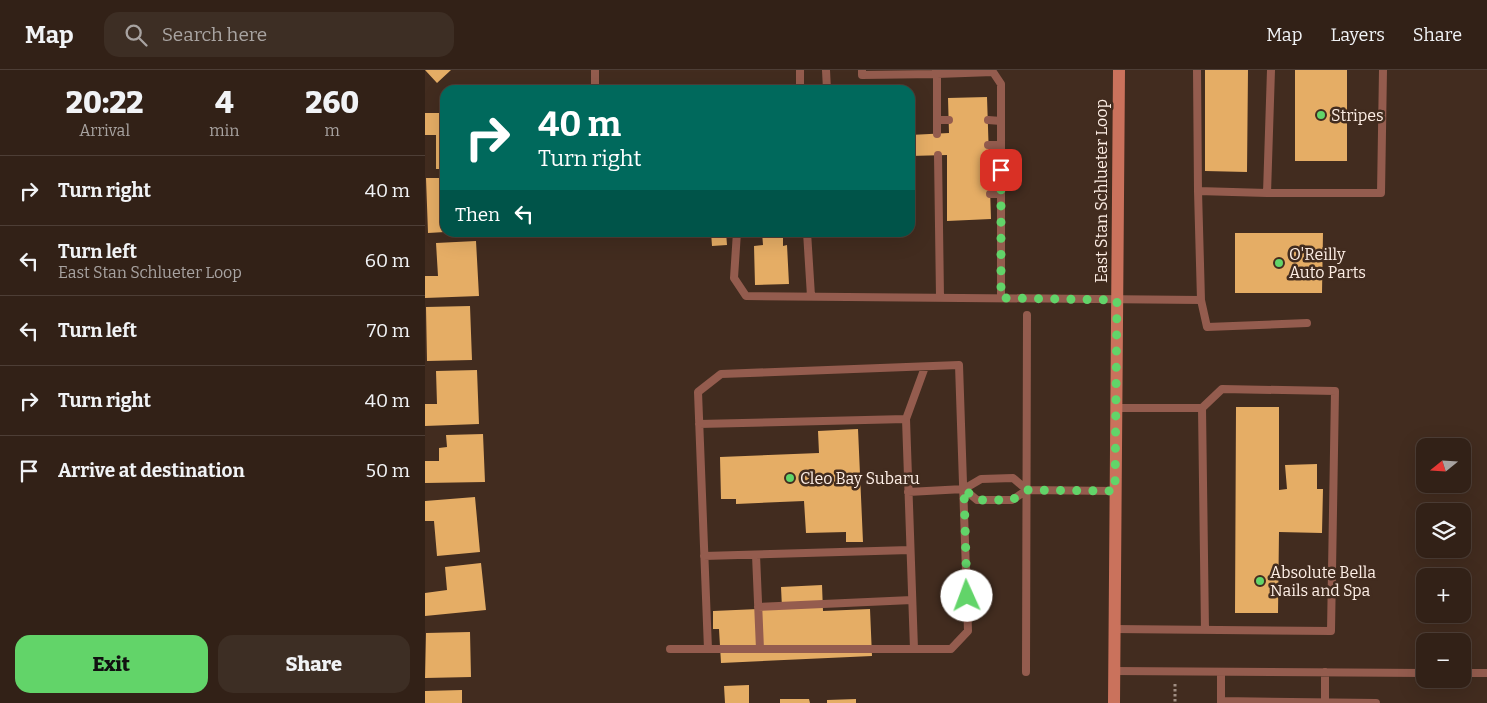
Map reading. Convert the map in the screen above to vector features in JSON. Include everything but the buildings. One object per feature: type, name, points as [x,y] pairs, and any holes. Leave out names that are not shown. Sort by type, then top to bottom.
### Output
[{"type":"main road","name":"East Stan Schlueter Loop","points":[[1114,703],[1119,70]]},
{"type":"lane","points":[[595,70],[595,85]]},
{"type":"lane","points":[[800,70],[800,85]]},
{"type":"lane","points":[[826,70],[827,85]]},
{"type":"lane","points":[[862,70],[862,75],[993,72],[1001,84],[1001,298]]},
{"type":"lane","points":[[1197,70],[1201,300],[1207,327],[1307,323]]},
{"type":"lane","points":[[1267,193],[1271,70]]},
{"type":"lane","points":[[1198,191],[1381,193],[1383,70]]},
{"type":"lane","points":[[937,72],[937,134]]},
{"type":"lane","points":[[937,120],[949,120]]},
{"type":"lane","points":[[988,120],[1001,121]]},
{"type":"lane","points":[[989,145],[1001,145]]},
{"type":"lane","points":[[938,155],[940,297]]},
{"type":"lane","points":[[989,171],[1001,170]]},
{"type":"lane","points":[[938,172],[947,171]]},
{"type":"lane","points":[[938,194],[947,195]]},
{"type":"lane","points":[[990,194],[1001,194]]},
{"type":"lane","points":[[737,237],[734,278],[746,296],[1201,300]]},
{"type":"lane","points":[[807,237],[811,296]]},
{"type":"lane","points":[[1026,672],[1027,315]]},
{"type":"lane","points":[[671,649],[708,649],[759,649],[914,649],[951,649],[969,632],[959,365],[721,374],[698,392],[708,649]]},
{"type":"lane","points":[[914,649],[906,419],[925,367]]},
{"type":"lane","points":[[1114,629],[1331,630],[1335,391],[1222,389],[1202,408],[1116,408]]},
{"type":"lane","points":[[1202,408],[1205,630]]},
{"type":"lane","points":[[699,424],[906,419]]},
{"type":"lane","points":[[908,492],[964,489],[981,479],[1013,478],[1027,490]]},
{"type":"lane","points":[[964,489],[977,500],[1012,500],[1027,490],[1115,491]]},
{"type":"lane","points":[[705,556],[910,550]]},
{"type":"lane","points":[[755,555],[759,649]]},
{"type":"lane","points":[[758,607],[912,600]]},
{"type":"lane","points":[[1114,671],[1416,673]]},
{"type":"lane","points":[[1221,672],[1221,702],[1376,703]]},
{"type":"lane","points":[[1325,672],[1325,702]]},
{"type":"lane","points":[[1471,673],[1487,673]]},
{"type":"path","points":[[1175,671],[1175,703]]},
{"type":"place","name":"Stripes","points":[[1321,115]]},
{"type":"place","name":"O'Reilly Auto Parts","points":[[1279,263]]},
{"type":"place","name":"Cleo Bay Subaru","points":[[790,478]]},
{"type":"place","name":"Absolute Bella Nails and Spa","points":[[1260,581]]},
{"type":"route","points":[[967,596],[964,489],[977,500],[1012,500],[1027,490],[1115,491],[1117,300],[1001,298],[1001,170]]}]
